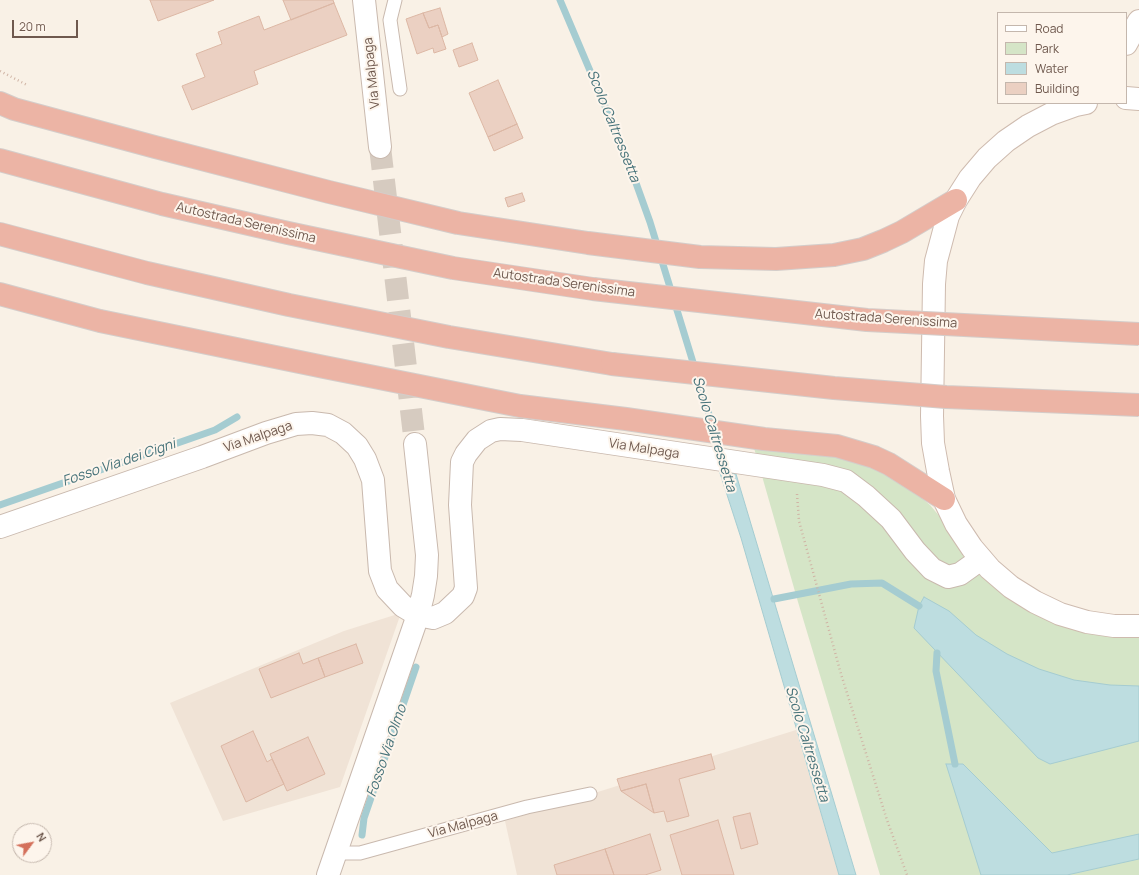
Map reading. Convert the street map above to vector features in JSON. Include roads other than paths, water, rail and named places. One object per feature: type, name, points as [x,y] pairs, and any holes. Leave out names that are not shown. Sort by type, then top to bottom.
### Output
[{"type":"highway","points":[[0,103],[155,147],[321,190],[450,221],[588,244],[700,256],[776,259],[834,255],[862,249],[883,242],[956,200]]},
{"type":"highway","name":"Autostrada Serenissima","points":[[0,160],[162,204],[288,233],[453,268],[593,289],[867,320],[1139,334]]},
{"type":"highway","points":[[0,234],[147,273],[289,305],[449,337],[612,364],[834,388],[938,397],[1139,405]]},
{"type":"highway","points":[[0,294],[100,321],[520,406],[686,427],[764,439],[837,446],[857,451],[889,464],[944,499]]},
{"type":"street","name":"Via Malpaga","points":[[364,0],[380,147]]},
{"type":"street","points":[[1127,42],[1139,20]]},
{"type":"street","points":[[1127,98],[1139,99]]},
{"type":"street","points":[[1080,104],[1051,114],[1006,141],[987,158],[970,178],[948,216],[936,261],[934,284],[933,443],[944,499],[956,524],[972,548],[990,569],[1011,587],[1035,602],[1060,614],[1087,622],[1114,626],[1139,626]]},
{"type":"street","name":"Via Malpaga","points":[[0,527],[202,457],[266,433],[296,424],[312,422],[328,425],[344,433],[357,446],[365,459],[373,480],[380,570],[387,589],[402,606],[418,615],[433,618],[445,613],[463,596],[466,588],[460,505],[462,467],[466,454],[477,440],[491,431],[500,429],[522,430],[823,475],[846,481],[866,496],[891,519],[914,551],[932,569],[948,577],[960,574],[982,559]]},
{"type":"street","points":[[328,875],[418,615],[426,576],[427,555],[415,444]]},
{"type":"lane","points":[[395,0],[390,20],[400,89]]},
{"type":"lane","name":"Via Malpaga","points":[[336,851],[345,854],[360,853],[527,807],[590,794]]},
{"type":"water","points":[[719,470],[736,474],[856,875],[839,875],[741,538]]},
{"type":"water","points":[[924,597],[949,611],[976,635],[1007,654],[1039,669],[1074,680],[1110,685],[1139,686],[1139,741],[1050,764],[1038,758],[914,628],[919,606]]},
{"type":"water","points":[[946,764],[963,764],[1052,853],[1139,834],[1139,859],[1067,875],[981,875]]},
{"type":"waterway","name":"Scolo Caltressetta","points":[[560,0],[627,158],[650,222],[722,457]]},
{"type":"waterway","name":"Fosso Via dei Cigni","points":[[0,505],[215,430],[237,417]]},
{"type":"waterway","points":[[774,599],[851,584],[882,583],[919,606]]},
{"type":"waterway","points":[[937,653],[936,671],[955,764]]},
{"type":"waterway","name":"Fosso Via Olmo","points":[[362,835],[364,818],[416,667]]},
{"type":"tunnel","points":[[380,147],[415,444]]}]
